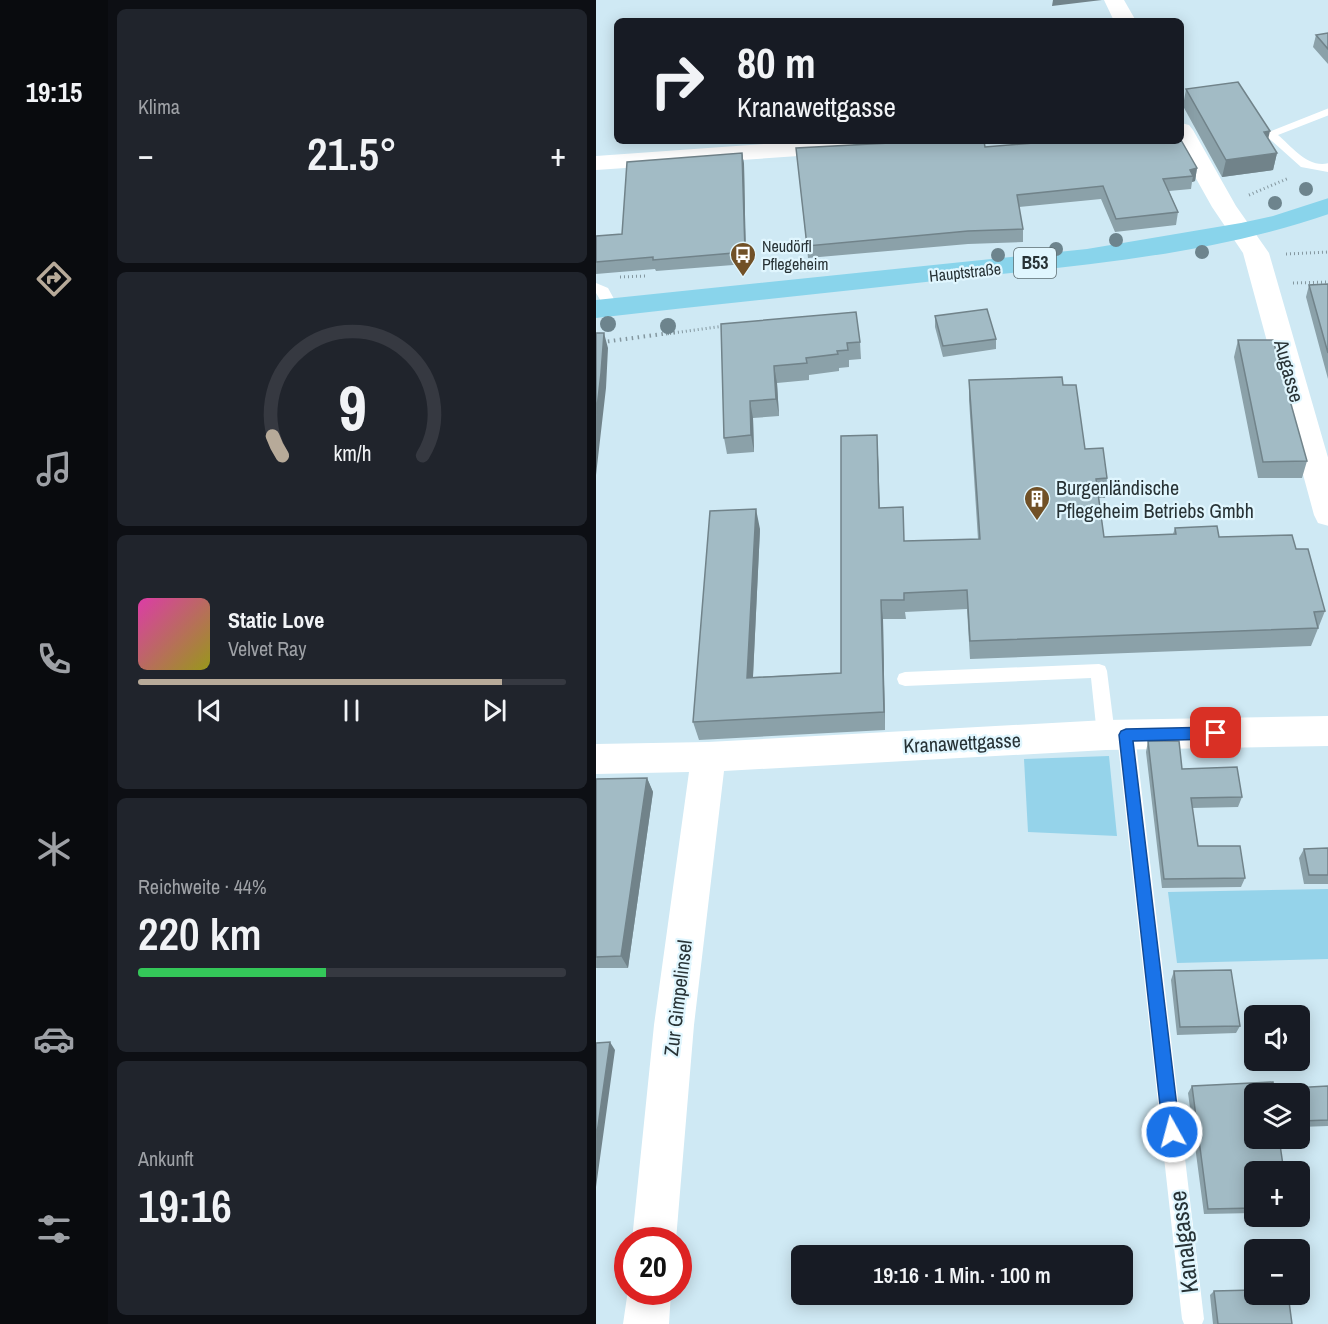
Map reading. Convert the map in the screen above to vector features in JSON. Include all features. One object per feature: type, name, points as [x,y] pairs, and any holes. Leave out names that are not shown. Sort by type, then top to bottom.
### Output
[{"type":"main road","name":"Hauptstraße","points":[[604,309],[1040,263],[1167,245],[1248,242],[1280,222],[1328,205]]},
{"type":"street","points":[[1114,0],[1123,18]]},
{"type":"street","name":"Augasse","points":[[1184,134],[1224,207],[1248,242],[1328,515]]},
{"type":"street","points":[[596,163],[731,152],[869,145]]},
{"type":"street","name":"Kranawettgasse","points":[[596,759],[708,757],[1116,735],[1328,731]]},
{"type":"street","name":"Zur Gimpelinsel","points":[[655,1227],[674,1025],[708,757]]},
{"type":"street","points":[[646,1324],[648,1305]]},
{"type":"lane","points":[[1328,111],[1270,134],[1306,164],[1324,169],[1328,166]]},
{"type":"lane","points":[[596,287],[603,291],[604,309]]},
{"type":"lane","name":"Kanalgasse","points":[[905,679],[1099,671],[1116,735],[1193,1319]]},
{"type":"path","points":[[1224,207],[1314,167]]},
{"type":"path","points":[[1248,242],[1328,252]]},
{"type":"shaded area","points":[[1109,756],[1117,836],[1028,832],[1024,759]]},
{"type":"shaded area","points":[[1328,889],[1328,959],[1177,963],[1168,892]]},
{"type":"building","points":[[1328,33],[1328,49],[1316,35]]},
{"type":"building","points":[[1238,82],[1270,131],[1264,132],[1277,153],[1226,160],[1186,89]]},
{"type":"building","points":[[871,144],[984,144],[985,147],[1021,144],[1183,144],[1197,168],[1190,170],[1193,176],[1163,179],[1178,212],[1116,219],[1103,186],[1017,195],[1023,229],[968,231],[807,246],[796,148]]},
{"type":"building","points":[[742,153],[745,252],[653,260],[653,257],[596,262],[596,236],[622,234],[627,162]]},
{"type":"building","points":[[1328,284],[1328,353],[1309,285]]},
{"type":"building","points":[[987,309],[996,339],[943,346],[935,316]]},
{"type":"building","points":[[856,312],[860,342],[847,343],[848,350],[837,351],[838,354],[806,358],[807,363],[774,366],[776,399],[750,401],[751,435],[724,438],[721,324]]},
{"type":"building","points":[[596,333],[604,333],[596,416]]},
{"type":"building","points":[[1238,340],[1273,340],[1307,461],[1263,462]]},
{"type":"building","points":[[1062,377],[1063,385],[1076,385],[1085,449],[1103,448],[1107,478],[1096,479],[1104,537],[1176,534],[1175,528],[1217,526],[1219,537],[1292,535],[1296,549],[1308,549],[1325,611],[1314,612],[1318,628],[970,641],[967,590],[904,593],[904,600],[881,600],[884,712],[693,722],[710,511],[756,509],[747,678],[841,673],[841,436],[877,435],[879,508],[903,507],[904,541],[980,539],[969,380]]},
{"type":"building","points":[[1148,741],[1179,741],[1182,769],[1237,767],[1242,797],[1191,798],[1198,846],[1240,846],[1245,878],[1164,879]]},
{"type":"building","points":[[647,778],[621,956],[596,957],[596,779]]},
{"type":"building","points":[[1328,848],[1328,875],[1309,875],[1304,849]]},
{"type":"building","points":[[1231,970],[1240,1026],[1180,1027],[1174,971]]},
{"type":"building","points":[[610,1042],[596,1140],[596,1043]]},
{"type":"building","points":[[1244,1083],[1244,1149],[1281,1149],[1282,1161],[1244,1161],[1244,1208],[1208,1209],[1192,1086]]},
{"type":"building","points":[[1328,1086],[1328,1120],[1310,1121],[1310,1087]]},
{"type":"building","points":[[1244,1290],[1244,1305],[1289,1305],[1292,1324],[1218,1324],[1214,1291]]},
{"type":"place","name":"Neudörfl Pflegeheim","points":[[743,278]]},
{"type":"place","name":"Burgenländische Pflegeheim Betriebs Gmbh","points":[[1037,522]]},
{"type":"route","points":[[1172,1132],[1126,735],[1216,733]]}]
